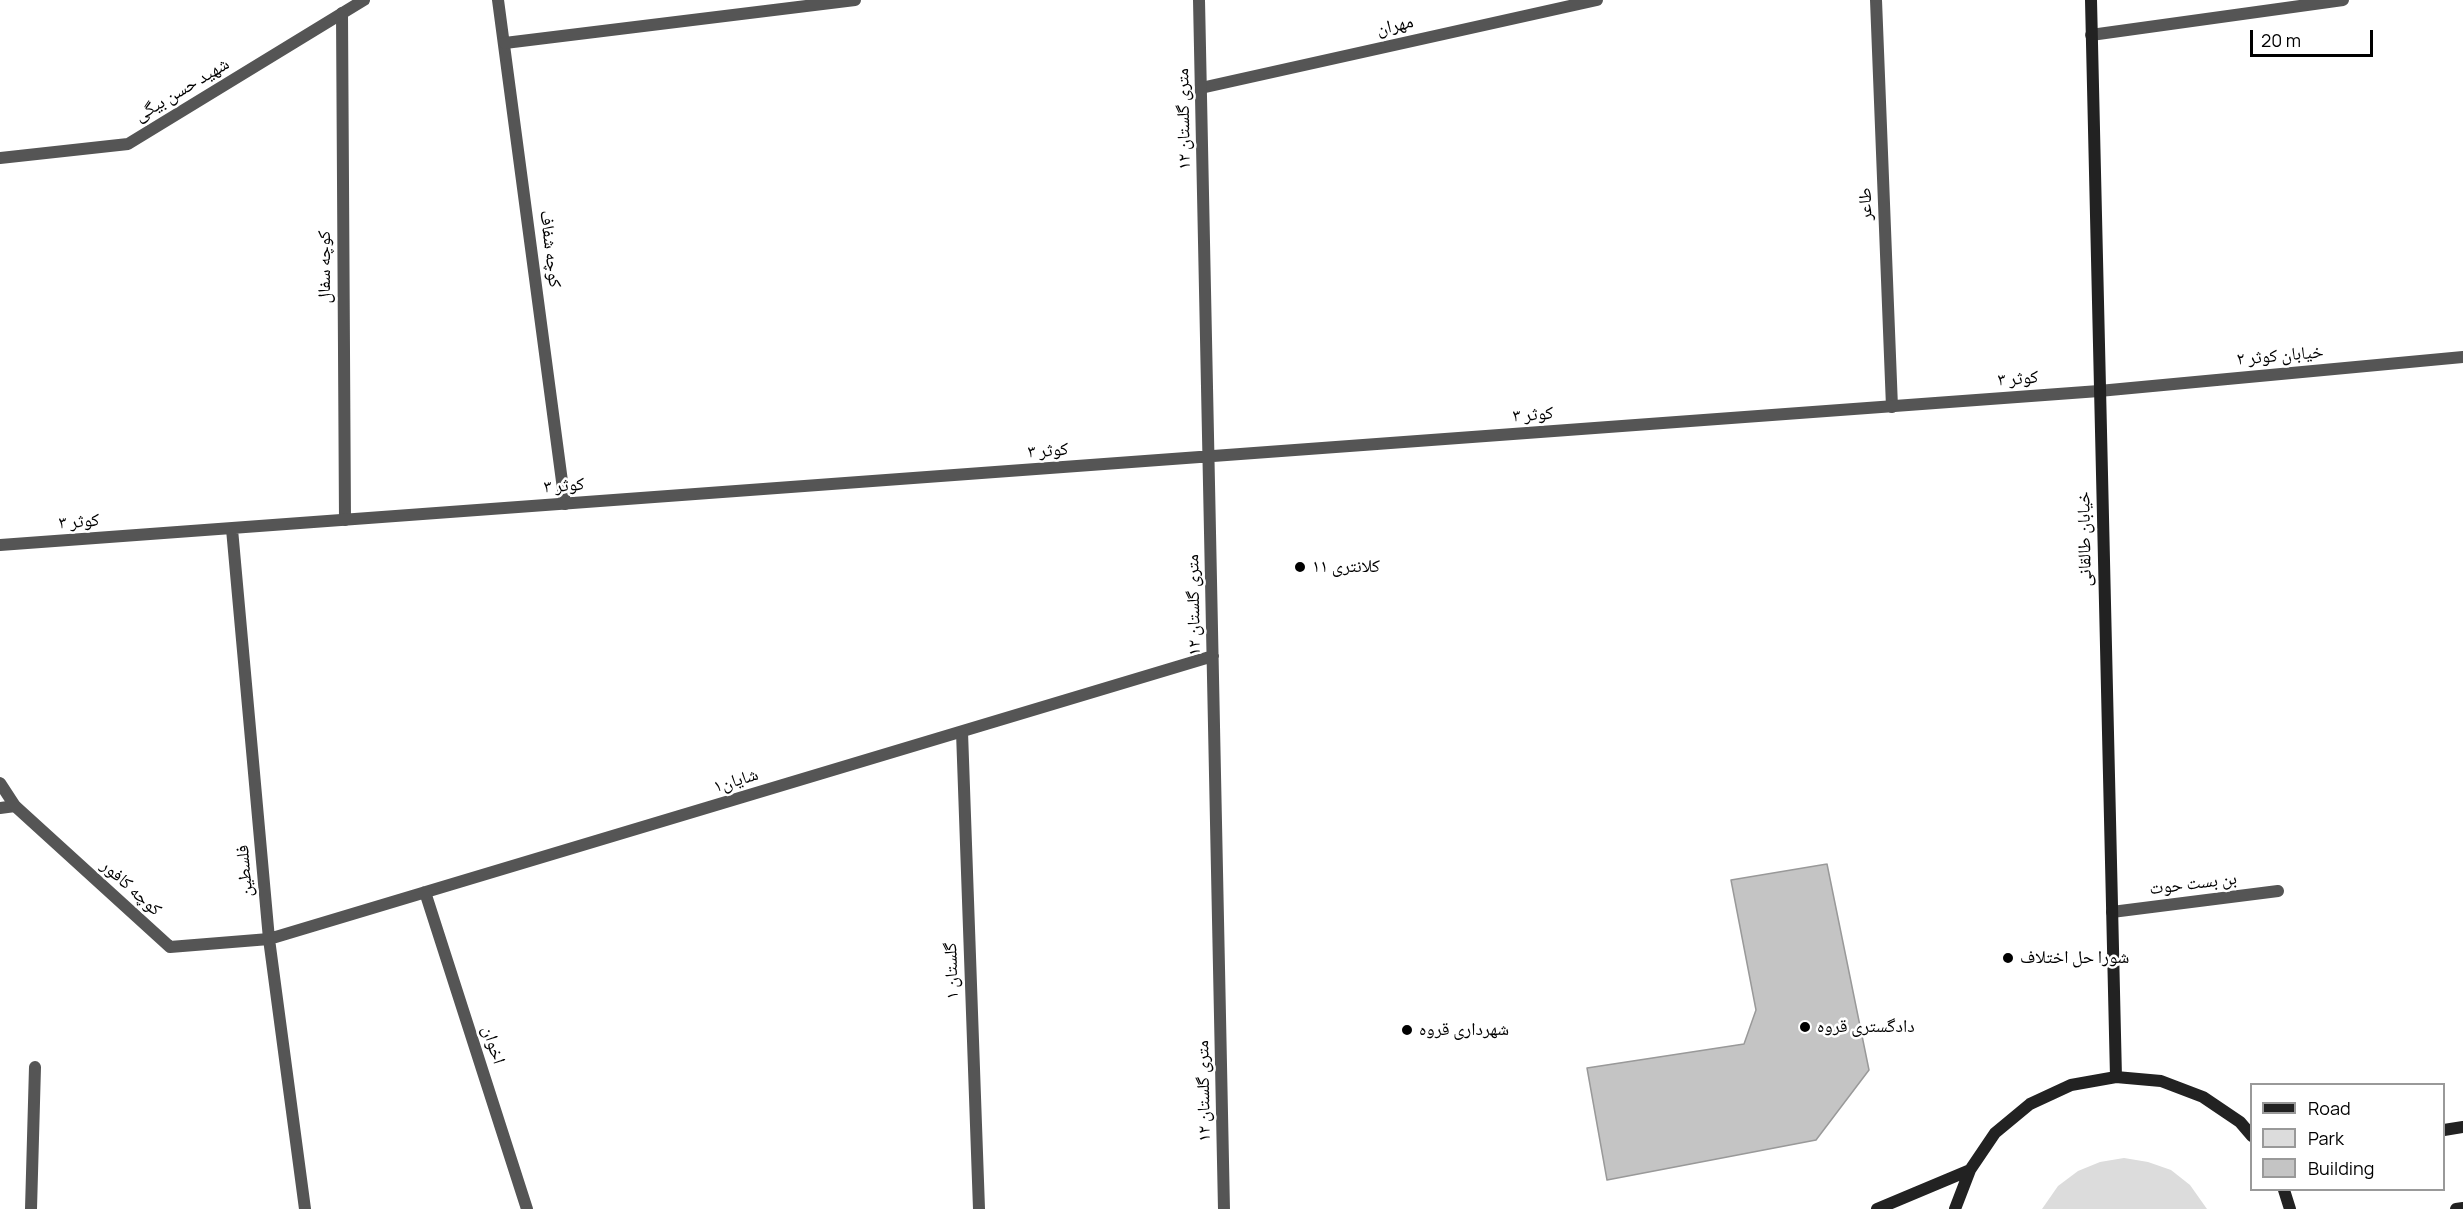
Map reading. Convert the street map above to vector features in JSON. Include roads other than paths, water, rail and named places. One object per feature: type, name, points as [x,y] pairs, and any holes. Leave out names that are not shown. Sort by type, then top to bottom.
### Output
[{"type":"main road","name":"خیابان طالقانی","points":[[2091,0],[2116,1077]]},
{"type":"main road","points":[[1955,1209],[1970,1170],[1995,1133],[2030,1104],[2071,1085],[2116,1077],[2161,1081],[2203,1097],[2246,1123]]},
{"type":"main road","points":[[2445,1130],[2463,1127]]},
{"type":"main road","points":[[1877,1209],[1970,1170]]},
{"type":"main road","points":[[2284,1191],[2290,1209]]},
{"type":"main road","points":[[2456,1209],[2463,1208]]},
{"type":"street","name":"شهید حسن بیگی","points":[[0,158],[128,144],[364,0]]},
{"type":"street","name":"کوچه شفاف","points":[[498,0],[565,504]]},
{"type":"street","points":[[505,43],[855,0]]},
{"type":"street","name":"۱۲ متری گلستان","points":[[1199,0],[1224,1209]]},
{"type":"street","name":"مهران","points":[[1201,88],[1597,0]]},
{"type":"street","name":"طاعر","points":[[1876,0],[1892,407]]},
{"type":"street","points":[[2091,35],[2343,0]]},
{"type":"street","name":"کوچه سفال","points":[[342,13],[345,520]]},
{"type":"street","name":"خیابان کوثر ۲","points":[[2099,391],[2463,357]]},
{"type":"street","name":"کوثر ۳","points":[[0,545],[2099,391]]},
{"type":"street","name":"فلسطین","points":[[232,529],[269,939],[305,1209]]},
{"type":"street","name":"شایان۱","points":[[269,939],[1213,656]]},
{"type":"street","name":"گلستان ۱","points":[[962,732],[979,1209]]},
{"type":"street","name":"کوچه کافور","points":[[0,783],[15,806],[170,947],[269,939]]},
{"type":"street","points":[[0,808],[15,806]]},
{"type":"street","name":"بن بست حوت","points":[[2112,912],[2278,891]]},
{"type":"street","name":"اخوان","points":[[425,892],[527,1209]]},
{"type":"street","points":[[31,1209],[35,1067]]},
{"type":"place","name":"کلانتری ۱۱","points":[[1300,567]]},
{"type":"place","name":"شورا حل اختلاف","points":[[2008,958]]},
{"type":"place","name":"دادگستری قروه","points":[[1805,1027]]},
{"type":"place","name":"شهرداری قروه","points":[[1407,1030]]}]
